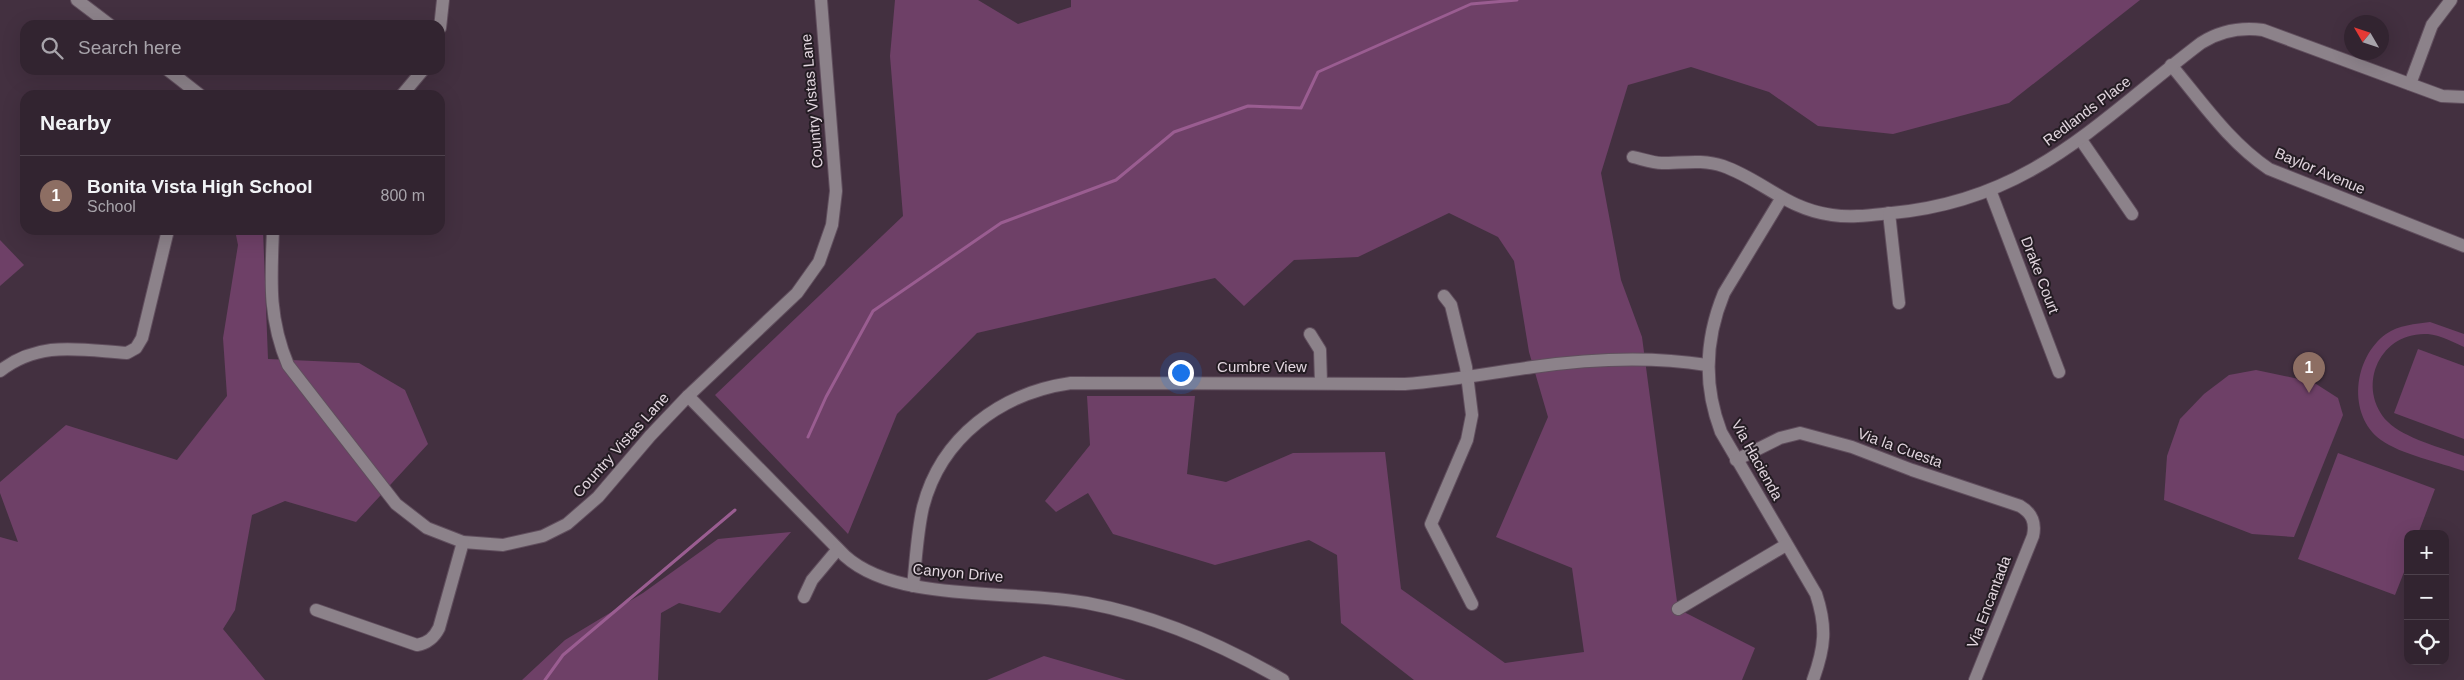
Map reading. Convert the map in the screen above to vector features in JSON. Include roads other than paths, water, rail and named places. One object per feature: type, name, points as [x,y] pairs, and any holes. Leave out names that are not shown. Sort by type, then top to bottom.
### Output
[{"type":"street","points":[[78,0],[104,20]]},
{"type":"street","points":[[441,20],[443,0]]},
{"type":"street","name":"Country Vistas Lane","points":[[273,235],[271,302],[278,341],[288,365],[396,504],[427,528],[463,542],[490,545],[517,543],[543,536],[567,524],[598,497],[650,436],[688,396],[797,293],[819,262],[829,238],[836,191],[821,0]]},
{"type":"street","points":[[2410,84],[2432,25],[2451,0]]},
{"type":"street","name":"Redlands Place","points":[[1633,157],[1660,163],[1694,161],[1721,165],[1743,174],[1781,199],[1806,209],[1832,216],[1851,217],[1889,213],[1950,203],[1990,190],[2028,173],[2081,140],[2171,65],[2210,37],[2230,30],[2263,30],[2442,96],[2464,97]]},
{"type":"street","name":"Baylor Avenue","points":[[2171,65],[2226,133],[2246,153],[2269,169],[2464,246]]},
{"type":"street","points":[[174,75],[194,90]]},
{"type":"street","points":[[406,90],[418,75]]},
{"type":"street","points":[[2081,140],[2132,214]]},
{"type":"street","name":"Drake Court","points":[[1990,190],[2059,372]]},
{"type":"street","name":"Via Hacienda","points":[[1781,199],[1724,293],[1714,323],[1707,365],[1715,416],[1736,460],[1816,594],[1823,614],[1824,639],[1821,658],[1813,680]]},
{"type":"street","points":[[1889,213],[1899,303]]},
{"type":"street","points":[[0,371],[18,359],[44,350],[60,348],[127,353],[136,348],[142,338],[166,235]]},
{"type":"street","points":[[1444,296],[1451,305],[1468,378],[1472,415],[1467,440],[1431,524],[1472,604]]},
{"type":"street","points":[[1310,334],[1320,350],[1321,383]]},
{"type":"street","name":"Cumbre View","points":[[913,586],[920,521],[933,479],[948,454],[967,431],[989,412],[1007,401],[1042,388],[1071,383],[1405,384],[1468,378],[1536,366],[1636,358],[1707,365]]},
{"type":"street","name":"Canyon Drive","points":[[688,396],[838,549],[858,567],[874,576],[913,586],[1048,596],[1125,611],[1174,627],[1232,651],[1283,680]]},
{"type":"street","name":"Via la Cuesta","points":[[1736,460],[1780,438],[1800,433],[1818,436],[2020,506],[2033,517],[2035,528],[2033,536]]},
{"type":"street","name":"Via Encantada","points":[[1975,680],[2033,536]]},
{"type":"street","points":[[316,610],[417,645],[423,644],[434,637],[439,628],[463,542]]},
{"type":"street","points":[[1678,609],[1786,545]]},
{"type":"street","points":[[804,597],[812,580],[838,549]]},
{"type":"waterway","points":[[808,437],[826,397],[873,311],[1001,223],[1116,180],[1174,132],[1248,106],[1301,108],[1318,72],[1471,4],[1517,0]]},
{"type":"waterway","points":[[545,680],[563,655],[735,510]]},
{"type":"place","name":"Bonita Vista High School","points":[[2309,393]]}]
